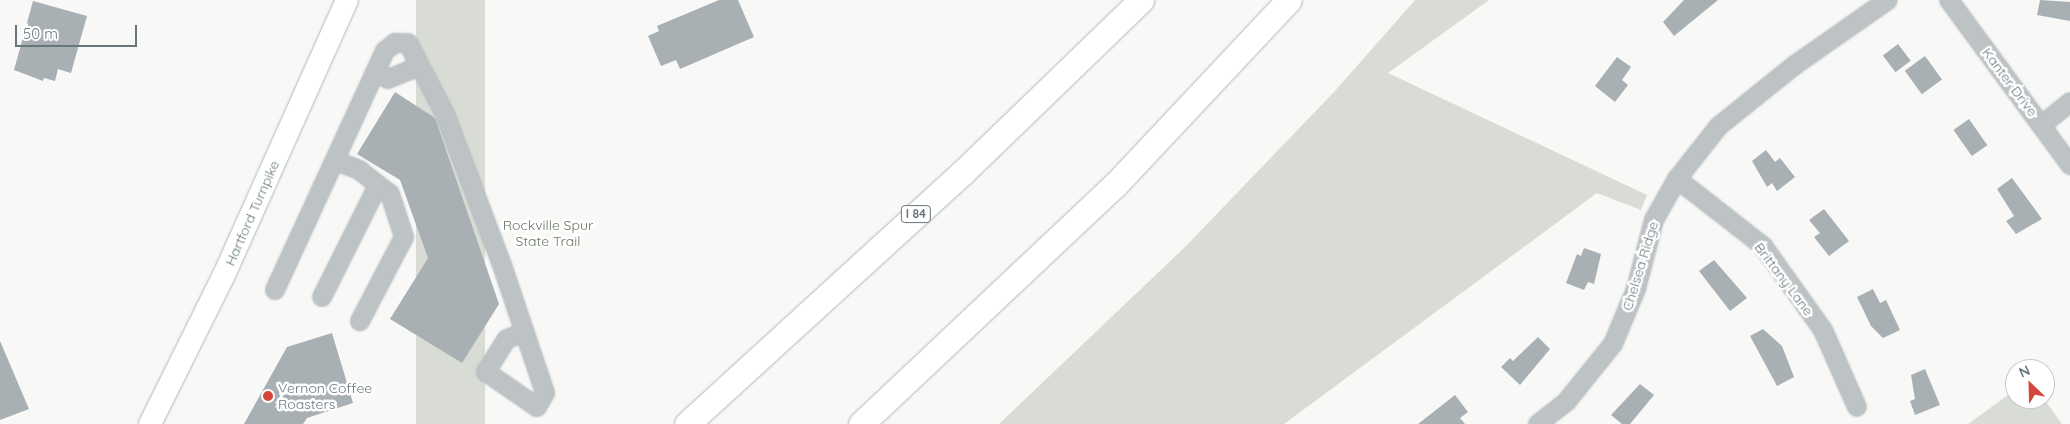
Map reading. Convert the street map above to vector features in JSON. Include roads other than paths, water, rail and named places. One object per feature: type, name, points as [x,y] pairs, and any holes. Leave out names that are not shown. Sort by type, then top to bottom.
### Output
[{"type":"highway","name":"I 84","points":[[687,424],[990,146],[1141,0]]},
{"type":"highway","points":[[861,424],[1080,220],[1289,0]]},
{"type":"main road","name":"Hartford Turnpike","points":[[150,424],[224,275],[347,0]]},
{"type":"street","name":"Chelsea Ridge","points":[[1538,424],[1567,401],[1613,344],[1636,289],[1654,220],[1677,178],[1719,126],[1795,65],[1888,0]]},
{"type":"street","name":"Kanter Drive","points":[[1949,0],[2042,124],[2070,165]]},
{"type":"street","points":[[275,290],[385,51],[394,42],[408,43],[445,114],[524,332]]},
{"type":"street","points":[[376,71],[388,78],[410,70],[418,62]]},
{"type":"street","points":[[2042,124],[2070,102]]},
{"type":"street","points":[[336,160],[359,170],[390,194],[404,237],[360,321]]},
{"type":"street","name":"Brittany Lane","points":[[1677,178],[1763,246],[1823,330],[1857,407]]},
{"type":"street","points":[[322,297],[378,185]]},
{"type":"place","name":"Vernon Coffee Roasters","points":[[268,396]]},
{"type":"park label","name":"Rockville Spur State Trail","points":[[548,234]]}]
